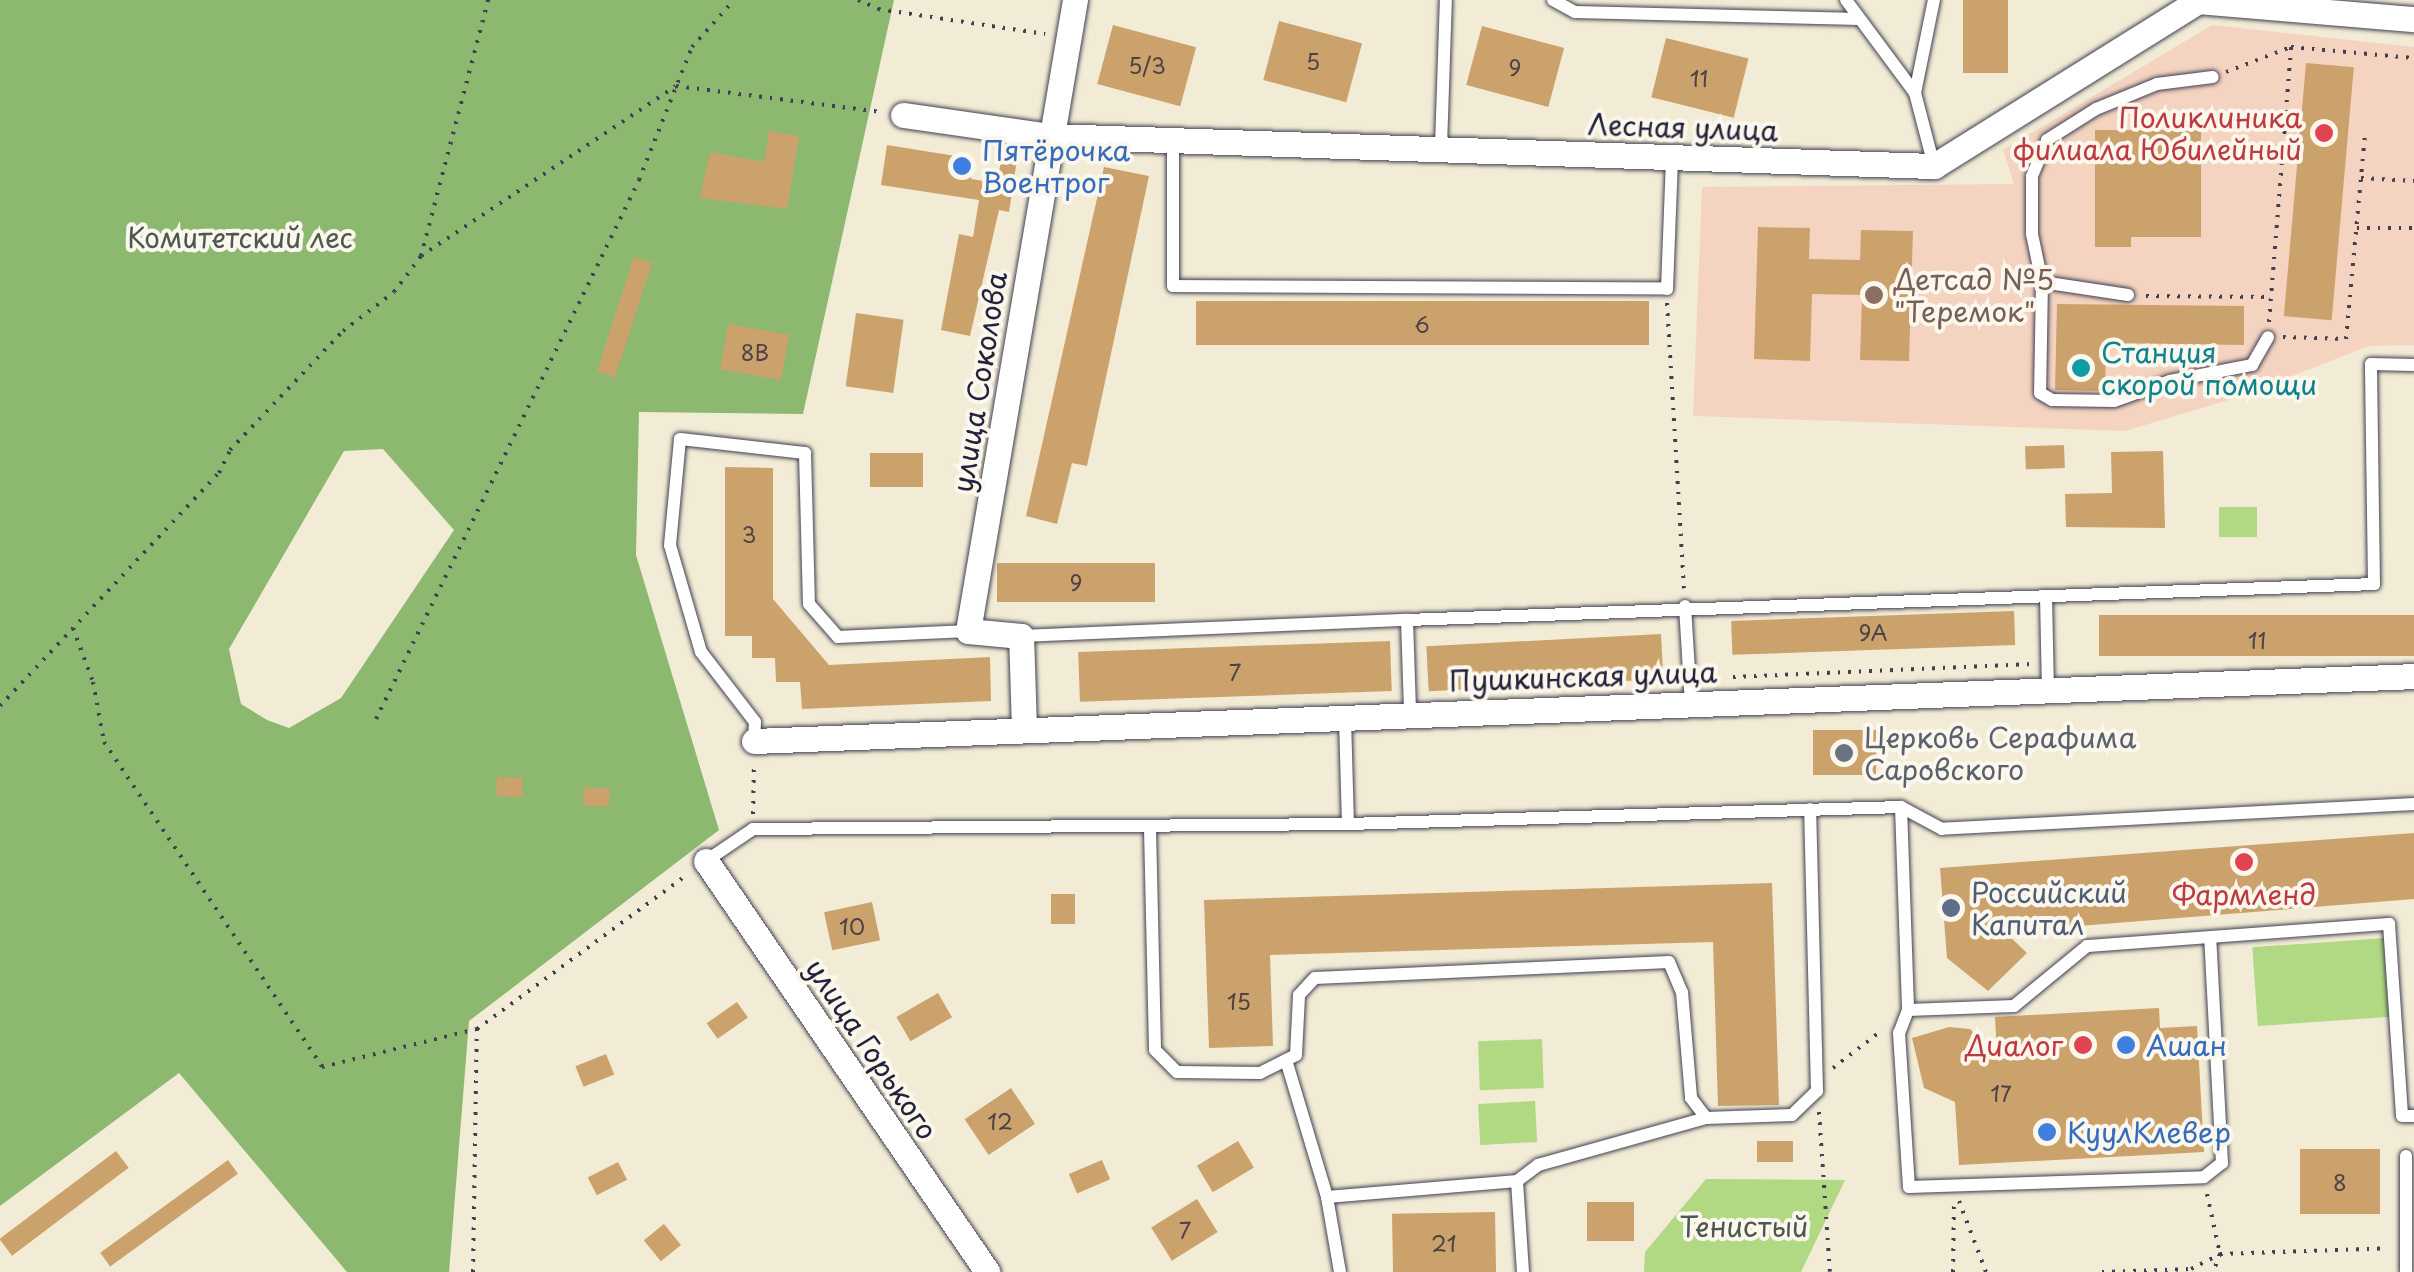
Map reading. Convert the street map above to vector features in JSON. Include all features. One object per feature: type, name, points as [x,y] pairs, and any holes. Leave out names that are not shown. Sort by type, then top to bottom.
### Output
[{"type":"street","name":"улица Соколова","points":[[968,631],[1075,0]]},
{"type":"street","points":[[1934,166],[2198,0],[2414,20]]},
{"type":"street","name":"Лесная улица","points":[[903,115],[1051,136],[1934,166]]},
{"type":"street","points":[[968,631],[1021,636],[1024,729]]},
{"type":"street","name":"Пушкинская улица","points":[[754,742],[1410,711],[2414,676]]},
{"type":"street","name":"улица Горького","points":[[706,861],[987,1272]]},
{"type":"lane","points":[[1441,147],[1446,0]]},
{"type":"lane","points":[[1553,0],[1575,12],[1860,19]]},
{"type":"lane","points":[[1846,0],[1915,93],[1934,166]]},
{"type":"lane","points":[[1915,93],[1934,0]]},
{"type":"lane","points":[[2213,77],[2157,84],[2096,108],[2047,140],[2032,176],[2032,234],[2042,282],[2040,393],[2052,400],[2114,401],[2170,381],[2252,365],[2268,337]]},
{"type":"lane","points":[[1173,140],[1173,286],[1666,289],[1672,156]]},
{"type":"lane","points":[[2042,282],[2128,295]]},
{"type":"lane","points":[[1021,636],[1685,606],[2374,584],[2371,364],[2414,364]]},
{"type":"lane","points":[[754,742],[755,722],[702,652],[670,545],[680,439],[805,453],[809,604],[838,637],[968,631]]},
{"type":"lane","points":[[2046,596],[2048,688]]},
{"type":"lane","points":[[1685,606],[1691,703]]},
{"type":"lane","points":[[1407,620],[1410,711]]},
{"type":"lane","points":[[1345,715],[1348,824]]},
{"type":"lane","points":[[706,861],[754,829],[1150,828],[1901,807],[1942,830],[2414,804]]},
{"type":"lane","points":[[1901,807],[1908,1010],[1899,1034],[1909,1187],[2204,1177],[2222,1162],[2210,937]]},
{"type":"lane","points":[[1326,1198],[1517,1181],[1538,1165],[1706,1118],[1792,1115],[1817,1086],[1810,809]]},
{"type":"lane","points":[[1150,828],[1156,1050],[1177,1072],[1260,1073],[1296,1055],[1298,995],[1314,978],[1670,962],[1682,992],[1691,1098],[1706,1118]]},
{"type":"lane","points":[[1908,1010],[2014,1006],[2086,946],[2389,924],[2402,1116],[2414,1116]]},
{"type":"lane","points":[[1286,1060],[1326,1198],[1340,1272]]},
{"type":"lane","points":[[2404,1271],[2406,1156]]},
{"type":"lane","points":[[1517,1181],[1523,1272]]},
{"type":"path","points":[[422,256],[488,0]]},
{"type":"path","points":[[376,719],[517,438],[538,376],[639,180],[692,47],[734,0]]},
{"type":"path","points":[[858,0],[878,9],[1068,38]]},
{"type":"path","points":[[2213,77],[2291,46],[2414,58]]},
{"type":"path","points":[[2291,46],[2268,337],[2346,338],[2365,136]]},
{"type":"path","points":[[0,706],[219,473],[230,450],[422,256],[676,86],[903,115]]},
{"type":"path","points":[[2361,178],[2414,181]]},
{"type":"path","points":[[2356,228],[2414,228]]},
{"type":"path","points":[[1666,289],[1685,606]]},
{"type":"path","points":[[2128,295],[2271,297]]},
{"type":"path","points":[[73,628],[93,682],[104,742],[322,1067],[477,1029],[706,861]]},
{"type":"path","points":[[754,742],[754,829]]},
{"type":"path","points":[[1830,1272],[1817,1086],[1908,1010]]},
{"type":"path","points":[[474,1272],[477,1029]]},
{"type":"path","points":[[2204,1177],[2220,1254],[2213,1272]]},
{"type":"path","points":[[1953,1272],[1954,1187]]},
{"type":"path","points":[[1954,1187],[1986,1272]]},
{"type":"path","points":[[2102,1272],[2191,1268],[2220,1254],[2406,1247]]},
{"type":"shaded area","points":[[2212,25],[2414,47],[2414,345],[2369,346],[2235,398],[2125,431],[1693,416],[1702,187],[2014,184],[2003,150]]},
{"type":"green space","name":"Комитетский лес","points":[[0,0],[894,0],[803,414],[639,412],[636,555],[719,830],[469,1021],[449,1272],[347,1272],[179,1073],[0,1206]],"holes":[[[383,449],[454,530],[341,698],[289,728],[241,704],[229,649],[344,451]]]},
{"type":"green space","points":[[2219,507],[2257,507],[2257,537],[2219,537]]},
{"type":"green space","points":[[2385,938],[2391,1017],[2258,1026],[2252,947]]},
{"type":"green space","points":[[1542,1039],[1544,1088],[1480,1090],[1478,1041]]},
{"type":"green space","points":[[1535,1101],[1537,1142],[1480,1145],[1478,1104]]},
{"type":"green space","name":"Тенистый","points":[[1706,1179],[1845,1180],[1801,1272],[1644,1272],[1645,1252]]},
{"type":"building","points":[[1963,0],[2008,0],[2008,73],[1963,73]]},
{"type":"building","points":[[1279,21],[1362,43],[1346,102],[1263,80]]},
{"type":"building","points":[[1113,25],[1196,47],[1180,106],[1097,84]]},
{"type":"building","points":[[1482,26],[1564,48],[1548,107],[1466,85]]},
{"type":"building","points":[[1666,38],[1748,59],[1734,118],[1651,97]]},
{"type":"building","name":"Поликлиника филиала Юбилейный","points":[[2306,63],[2354,67],[2332,320],[2284,316]]},
{"type":"building","points":[[2095,130],[2201,130],[2201,237],[2131,237],[2131,247],[2095,247]]},
{"type":"building","points":[[769,131],[799,136],[787,209],[700,198],[710,152],[764,162]]},
{"type":"building","points":[[887,145],[974,159],[971,179],[997,183],[1003,150],[1018,153],[1009,212],[999,210],[970,336],[941,330],[959,234],[973,237],[979,200],[881,185]]},
{"type":"building","points":[[1104,167],[1149,176],[1087,466],[1072,463],[1057,524],[1026,516]]},
{"type":"building","name":"Детсад №5 \"Теремок\"","points":[[1758,227],[1810,228],[1809,259],[1860,260],[1861,230],[1913,231],[1909,361],[1860,360],[1862,295],[1812,294],[1810,361],[1754,359]]},
{"type":"building","points":[[634,257],[652,263],[615,377],[597,371]]},
{"type":"building","points":[[1196,301],[1649,301],[1649,345],[1196,345]]},
{"type":"building","name":"Станция скорой помощи","points":[[2057,304],[2244,306],[2244,345],[2106,343],[2105,391],[2055,390]]},
{"type":"building","points":[[856,313],[904,320],[893,393],[846,386]]},
{"type":"building","points":[[728,324],[789,335],[781,380],[720,369]]},
{"type":"building","points":[[2064,445],[2065,468],[2026,469],[2025,446]]},
{"type":"building","points":[[2163,451],[2165,528],[2066,527],[2065,494],[2112,493],[2111,452]]},
{"type":"building","points":[[870,453],[923,453],[923,487],[870,487]]},
{"type":"building","points":[[725,467],[773,468],[773,599],[829,665],[990,657],[991,701],[802,709],[800,682],[776,682],[775,658],[752,658],[752,636],[725,636]]},
{"type":"building","points":[[997,563],[1155,563],[1155,602],[997,602]]},
{"type":"building","points":[[2014,611],[2015,645],[1732,655],[1731,621]]},
{"type":"building","points":[[2099,615],[2414,615],[2414,656],[2099,656]]},
{"type":"building","points":[[1661,634],[1663,679],[1429,691],[1426,646]]},
{"type":"building","points":[[1390,641],[1392,691],[1080,702],[1078,652]]},
{"type":"building","name":"Церковь Серафима Саровского","points":[[1813,730],[1876,730],[1876,775],[1813,775]]},
{"type":"building","points":[[497,777],[523,778],[522,797],[496,796]]},
{"type":"building","points":[[584,787],[610,789],[609,807],[583,805]]},
{"type":"building","points":[[2414,833],[2414,899],[2005,932],[2027,953],[1988,991],[1947,958],[1940,868]]},
{"type":"building","points":[[1772,883],[1779,1105],[1718,1106],[1713,942],[1270,955],[1273,1046],[1209,1048],[1204,900]]},
{"type":"building","points":[[1051,894],[1075,894],[1075,924],[1051,924]]},
{"type":"building","points":[[872,902],[880,940],[832,950],[824,912]]},
{"type":"building","points":[[938,993],[952,1017],[910,1041],[896,1017]]},
{"type":"building","points":[[737,1002],[748,1018],[718,1039],[707,1023]]},
{"type":"building","points":[[2159,1008],[2160,1028],[2197,1026],[2204,1152],[1959,1165],[1955,1102],[1924,1088],[1912,1038],[1949,1027],[1970,1029],[1997,1055],[1995,1017]]},
{"type":"building","points":[[606,1054],[614,1074],[584,1087],[575,1066]]},
{"type":"building","points":[[1011,1088],[1035,1124],[989,1155],[965,1119]]},
{"type":"building","points":[[1238,1141],[1254,1168],[1213,1192],[1197,1166]]},
{"type":"building","points":[[1757,1141],[1793,1141],[1793,1162],[1757,1162]]},
{"type":"building","points":[[2300,1149],[2380,1149],[2380,1214],[2300,1214]]},
{"type":"building","points":[[116,1151],[129,1168],[12,1256],[0,1238]]},
{"type":"building","points":[[228,1160],[238,1174],[110,1267],[100,1253]]},
{"type":"building","points":[[1102,1160],[1110,1179],[1077,1193],[1069,1174]]},
{"type":"building","points":[[618,1162],[627,1180],[597,1195],[588,1177]]},
{"type":"building","points":[[1197,1199],[1218,1232],[1172,1261],[1151,1228]]},
{"type":"building","points":[[1587,1202],[1634,1202],[1634,1241],[1587,1241]]},
{"type":"building","points":[[1495,1212],[1496,1272],[1393,1272],[1392,1214]]},
{"type":"building","points":[[664,1224],[681,1245],[661,1261],[644,1240]]},
{"type":"place","name":"Поликлиника филиала Юбилейный","points":[[2324,133]]},
{"type":"place","name":"Пятёрочка Воентрог","points":[[962,166]]},
{"type":"place","name":"Детсад №5 \"Теремок\"","points":[[1874,295]]},
{"type":"place","name":"Станция скорой помощи","points":[[2081,368]]},
{"type":"place","name":"Церковь Серафима Саровского","points":[[1844,753]]},
{"type":"place","name":"Фармленд","points":[[2244,862]]},
{"type":"place","name":"Российский Капитал","points":[[1951,908]]},
{"type":"place","name":"Диалог","points":[[2083,1045]]},
{"type":"place","name":"Ашан","points":[[2126,1045]]},
{"type":"place","name":"КуулКлевер","points":[[2047,1132]]}]
